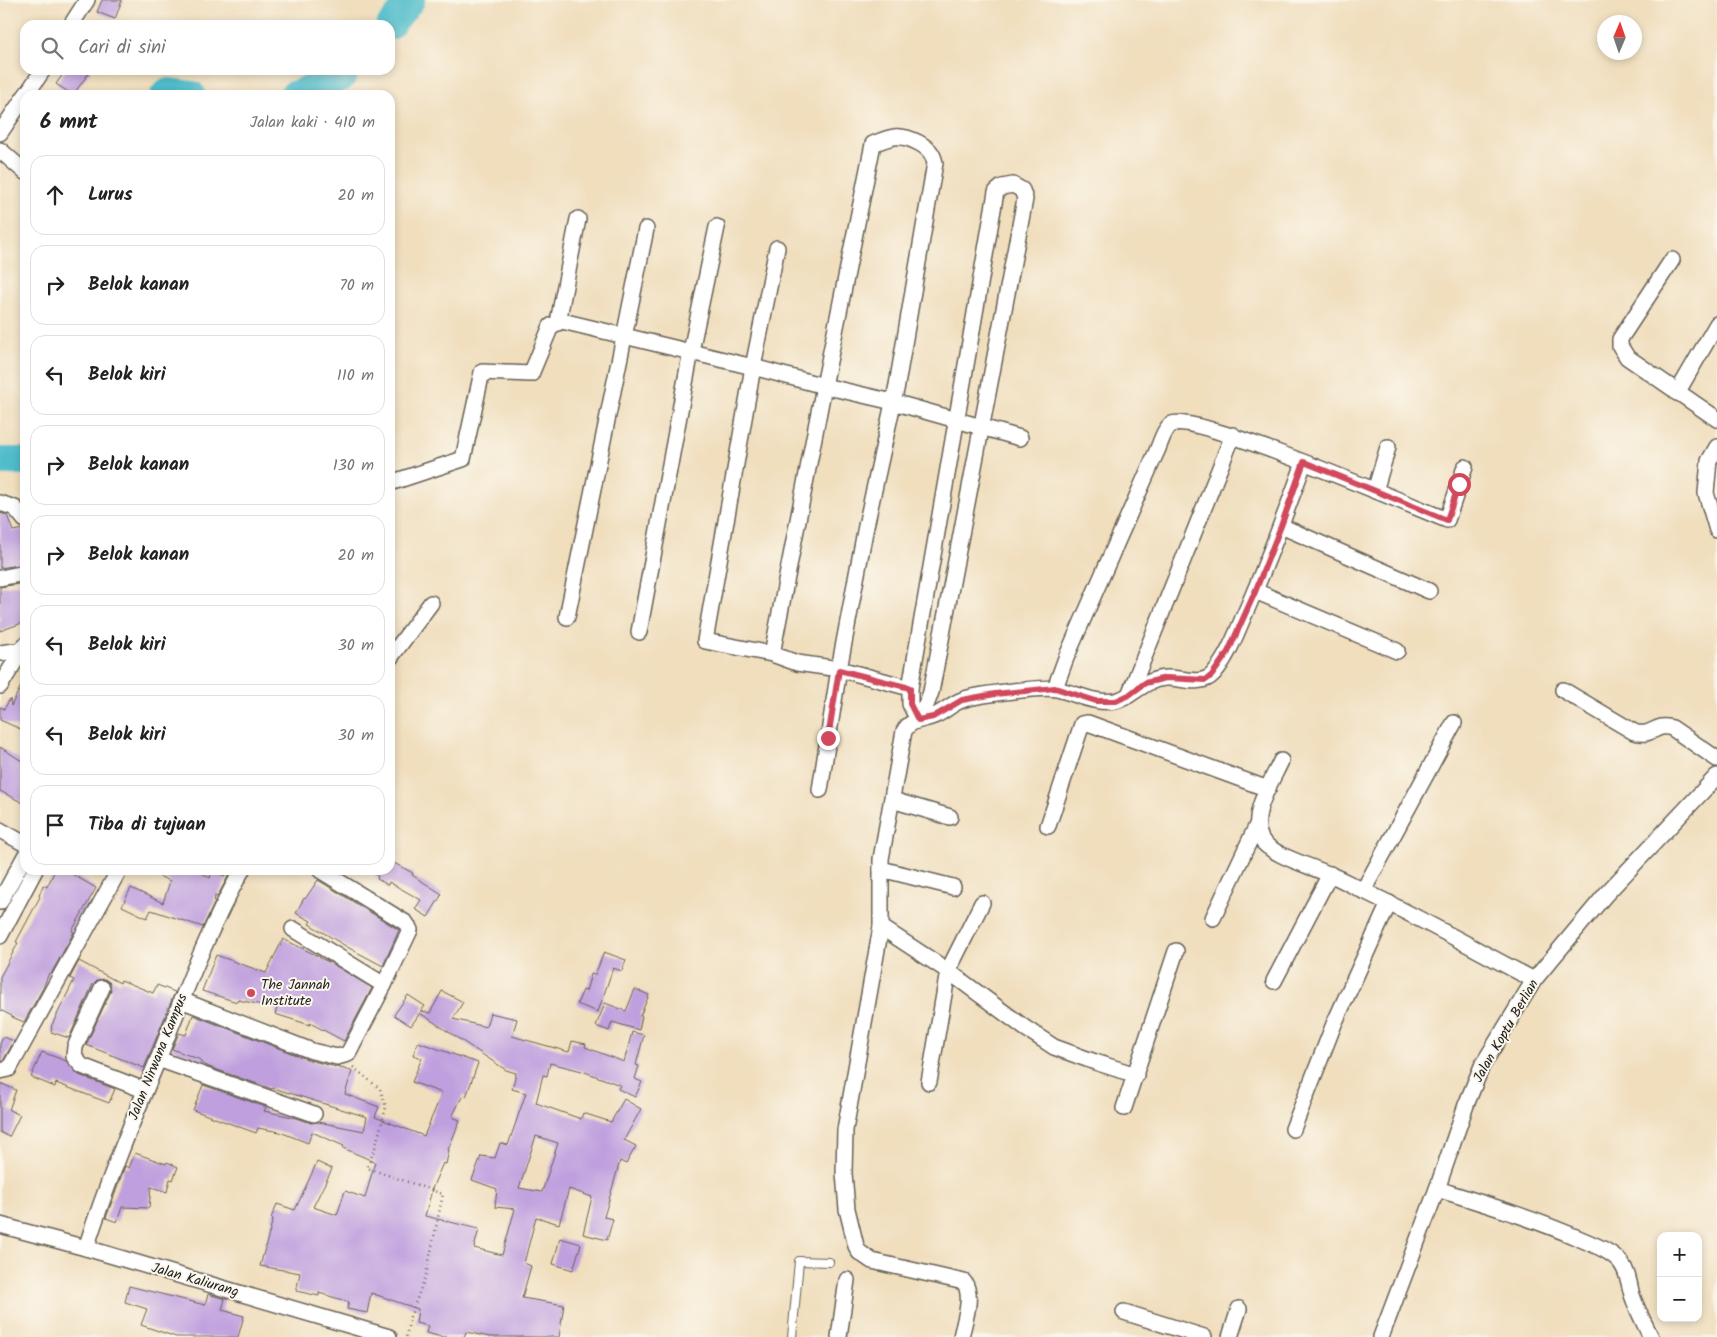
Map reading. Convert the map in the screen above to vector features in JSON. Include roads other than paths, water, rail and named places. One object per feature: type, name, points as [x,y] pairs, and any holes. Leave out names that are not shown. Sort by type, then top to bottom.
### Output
[{"type":"street","points":[[74,20],[87,0]]},
{"type":"street","points":[[29,90],[40,75]]},
{"type":"street","points":[[0,133],[20,103]]},
{"type":"street","points":[[772,654],[873,144],[889,138],[908,137],[927,147],[933,155],[935,163],[893,402],[866,526],[839,670],[820,790]]},
{"type":"street","points":[[0,150],[20,168]]},
{"type":"street","points":[[1013,185],[1022,190],[1025,199],[931,692],[918,720],[910,704],[910,688],[996,192],[1002,187],[1013,185]]},
{"type":"street","points":[[562,321],[559,317],[578,219]]},
{"type":"street","points":[[639,632],[717,227]]},
{"type":"street","points":[[567,617],[646,229]]},
{"type":"street","points":[[777,248],[753,367],[705,641],[772,654],[797,662],[839,670],[910,688]]},
{"type":"street","points":[[1672,260],[1619,343],[1620,348],[1627,357],[1717,420]]},
{"type":"street","points":[[395,481],[463,459],[482,372],[531,374],[551,326],[562,321],[692,351],[893,402],[1020,438]]},
{"type":"street","points":[[1677,393],[1717,324]]},
{"type":"street","points":[[1055,688],[1074,640],[1168,427],[1172,424],[1182,423],[1233,435],[1447,520],[1465,467]]},
{"type":"street","points":[[1129,695],[1233,435]]},
{"type":"street","points":[[1375,491],[1388,447]]},
{"type":"street","points":[[1717,447],[1709,462],[1706,492],[1717,530]]},
{"type":"street","points":[[961,1337],[968,1297],[964,1282],[872,1261],[859,1252],[850,1225],[844,1173],[845,1130],[881,927],[881,859],[904,731],[907,725],[918,720],[933,717],[962,700],[995,694],[1055,688],[1096,701],[1116,701],[1129,695],[1145,683],[1166,678],[1206,680],[1212,675],[1228,652],[1255,592],[1304,462]]},
{"type":"street","points":[[0,503],[15,508],[20,514]]},
{"type":"street","points":[[1281,526],[1429,591]]},
{"type":"street","points":[[0,578],[20,573]]},
{"type":"street","points":[[1255,592],[1396,651]]},
{"type":"street","points":[[395,649],[431,603]]},
{"type":"street","points":[[0,653],[20,650]]},
{"type":"street","points":[[0,686],[20,655]]},
{"type":"street","points":[[1563,690],[1634,732],[1648,734],[1660,727],[1666,726],[1717,758]]},
{"type":"street","points":[[1048,826],[1082,724],[1088,723],[1268,789]]},
{"type":"street","points":[[1363,891],[1454,723]]},
{"type":"street","points":[[1213,918],[1257,826],[1258,815],[1281,761]]},
{"type":"street","name":"Jalan Koptu Berlian","points":[[1381,1337],[1437,1189],[1466,1104],[1482,1066],[1534,980],[1606,894],[1717,776]]},
{"type":"street","points":[[892,800],[950,817]]},
{"type":"street","points":[[1257,826],[1262,841],[1276,852],[1330,874],[1389,903],[1534,980]]},
{"type":"street","points":[[0,830],[20,841]]},
{"type":"street","points":[[0,902],[20,865]]},
{"type":"street","points":[[881,869],[953,887]]},
{"type":"street","points":[[1274,981],[1330,874]]},
{"type":"street","points":[[0,936],[32,875]]},
{"type":"street","points":[[0,1071],[10,1069],[116,875]]},
{"type":"street","name":"Jalan Nirwana Kampus","points":[[86,1248],[103,1196],[181,1000],[209,933],[239,875]]},
{"type":"street","points":[[181,1000],[312,1051],[341,1057],[348,1054],[410,933],[409,927],[398,918],[328,875]]},
{"type":"street","points":[[929,1082],[948,971],[982,903]]},
{"type":"street","points":[[1293,1129],[1334,1024],[1389,903]]},
{"type":"street","points":[[881,927],[948,971],[1054,1047],[1136,1074]]},
{"type":"street","points":[[293,929],[384,985]]},
{"type":"street","points":[[1124,1108],[1176,951]]},
{"type":"street","points":[[102,988],[75,1047],[75,1059],[82,1066],[144,1090]]},
{"type":"street","points":[[158,1059],[314,1114]]},
{"type":"street","points":[[1437,1189],[1508,1211],[1557,1229],[1611,1254],[1625,1269],[1632,1295],[1651,1337]]},
{"type":"street","name":"Jalan Kaliurang","points":[[0,1225],[86,1248],[389,1337]]},
{"type":"street","points":[[838,1337],[847,1280]]},
{"type":"street","points":[[1230,1337],[1239,1309]]},
{"type":"street","points":[[1124,1312],[1204,1337]]},
{"type":"lane","points":[[792,1337],[799,1261],[829,1262]]},
{"type":"waterway","points":[[395,20],[411,0]]},
{"type":"waterway","points":[[307,90],[341,78],[343,75]]},
{"type":"waterway","points":[[0,461],[20,461]]},
{"type":"place","name":"The Jannah Institute","points":[[251,993]]}]
